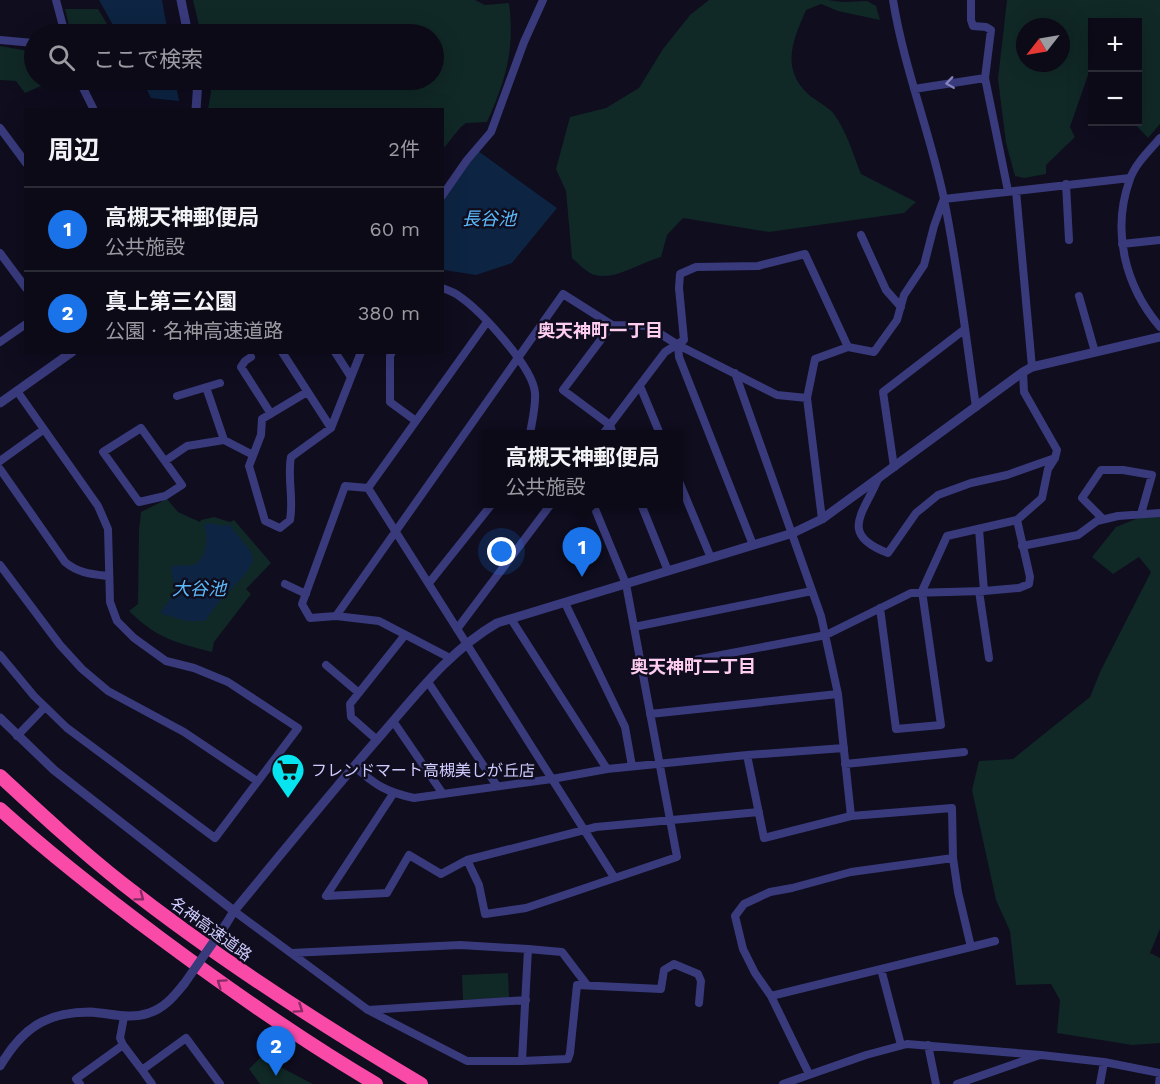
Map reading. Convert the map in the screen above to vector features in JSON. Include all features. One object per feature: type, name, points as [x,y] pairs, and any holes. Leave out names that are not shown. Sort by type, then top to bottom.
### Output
[{"type":"highway","points":[[0,766],[122,883]]},
{"type":"highway","name":"名神高速道路","points":[[0,776],[53,825],[122,883],[244,972],[308,1015],[421,1084]]},
{"type":"highway","points":[[0,809],[36,842],[96,890]]},
{"type":"highway","points":[[0,818],[30,844],[236,993],[292,1032],[376,1084]]},
{"type":"street","points":[[56,0],[62,24]]},
{"type":"street","points":[[181,0],[187,24]]},
{"type":"street","points":[[444,193],[467,160],[491,132],[524,42],[543,0]]},
{"type":"street","points":[[892,0],[905,61],[944,199],[976,407]]},
{"type":"street","points":[[971,0],[973,26],[992,30],[986,78],[1012,191],[1032,367]]},
{"type":"street","points":[[0,40],[24,41]]},
{"type":"street","points":[[914,89],[986,78]]},
{"type":"street","points":[[84,90],[93,108]]},
{"type":"street","points":[[196,108],[197,90]]},
{"type":"street","points":[[0,128],[24,160]]},
{"type":"street","points":[[1160,138],[1130,178],[1122,215],[1122,244],[1129,276],[1138,297],[1160,327]]},
{"type":"street","points":[[944,199],[1130,178]]},
{"type":"street","points":[[1066,184],[1069,240]]},
{"type":"street","points":[[822,519],[807,398],[815,359],[848,347],[874,352],[897,320],[904,295],[924,266],[934,226],[944,199]]},
{"type":"street","points":[[861,235],[886,290],[901,307]]},
{"type":"street","points":[[1122,244],[1160,240]]},
{"type":"street","points":[[0,253],[24,285]]},
{"type":"street","points":[[606,430],[665,352],[684,340],[679,288],[680,274],[696,267],[758,266],[805,254],[848,347]]},
{"type":"street","points":[[444,289],[457,294],[487,322],[527,372],[535,392],[531,430]]},
{"type":"street","points":[[336,616],[562,294],[612,325],[648,326],[678,345],[777,395],[807,398]]},
{"type":"street","points":[[1079,296],[1095,352]]},
{"type":"street","points":[[368,488],[487,322]]},
{"type":"street","points":[[0,342],[24,325]]},
{"type":"street","points":[[612,325],[562,390],[610,425],[612,430]]},
{"type":"street","points":[[894,467],[883,392],[965,329]]},
{"type":"street","points":[[0,1066],[15,1042],[32,1027],[49,1017],[90,1012],[124,1017],[149,1013],[168,1003],[184,984],[234,911],[354,766],[450,658],[465,644],[497,623],[793,533],[822,519],[1032,367],[1160,337]]},
{"type":"street","points":[[678,345],[679,357],[753,545]]},
{"type":"street","points":[[0,403],[71,354]]},
{"type":"street","points":[[283,354],[331,428]]},
{"type":"street","points":[[336,354],[351,377]]},
{"type":"street","points":[[307,392],[262,419],[261,435],[249,466],[265,520],[280,528],[291,520],[293,506],[289,466],[291,457],[331,428],[360,354]]},
{"type":"street","points":[[391,354],[390,402],[416,421]]},
{"type":"street","points":[[251,357],[241,367],[271,414]]},
{"type":"street","points":[[880,608],[896,729],[941,725],[922,591],[947,536],[1017,520],[1042,498],[1048,469],[1057,450],[1024,392],[1023,372]]},
{"type":"street","points":[[735,373],[793,533],[826,635],[838,694],[851,816]]},
{"type":"street","points":[[177,396],[220,383]]},
{"type":"street","points":[[640,386],[658,430]]},
{"type":"street","points":[[206,387],[224,440]]},
{"type":"street","points":[[0,655],[45,707],[67,728],[215,838],[298,728],[228,682],[194,668],[166,661],[134,639],[117,621],[110,602],[108,529],[98,506],[17,391]]},
{"type":"street","points":[[141,428],[165,461],[182,485],[165,496],[139,502],[104,452],[141,428]]},
{"type":"street","points":[[0,461],[44,430]]},
{"type":"street","points":[[165,461],[187,446],[224,440],[253,455]]},
{"type":"street","points":[[878,479],[858,520],[860,534],[872,547],[888,554],[916,513],[938,495],[1055,458]]},
{"type":"street","points":[[0,469],[65,562],[74,569],[87,574],[108,576]]},
{"type":"street","points":[[1103,519],[1082,498],[1101,470],[1123,470],[1152,475],[1141,514]]},
{"type":"street","points":[[368,488],[345,486],[302,604],[310,618],[336,616],[379,621],[450,658]]},
{"type":"street","points":[[368,488],[614,877]]},
{"type":"street","points":[[683,490],[711,558]]},
{"type":"street","points":[[429,583],[489,508]]},
{"type":"street","points":[[457,629],[548,508]]},
{"type":"street","points":[[467,860],[479,885],[485,914],[526,908],[676,857],[626,584],[595,508]]},
{"type":"street","points":[[643,508],[668,571]]},
{"type":"street","points":[[1022,546],[1078,535],[1103,519],[1160,513]]},
{"type":"street","points":[[642,670],[826,635],[911,593],[981,591],[1019,588],[1029,584],[1030,577],[1017,520]]},
{"type":"street","points":[[980,529],[981,591],[989,658]]},
{"type":"street","points":[[0,565],[60,645],[82,669],[108,691],[184,732],[257,781]]},
{"type":"street","points":[[285,584],[306,594]]},
{"type":"street","points":[[634,627],[812,591]]},
{"type":"street","points":[[565,603],[625,727],[632,766]]},
{"type":"street","points":[[511,619],[607,769]]},
{"type":"street","points":[[377,740],[351,717],[350,704],[405,634]]},
{"type":"street","points":[[326,665],[359,693]]},
{"type":"street","points":[[428,682],[497,786]]},
{"type":"street","points":[[650,714],[838,694]]},
{"type":"street","points":[[17,736],[45,707]]},
{"type":"street","points":[[0,718],[17,736],[99,806],[234,911],[368,1010],[467,1061],[568,1059],[577,985],[660,989],[664,970],[674,964],[698,974],[701,981],[699,1002]]},
{"type":"street","points":[[393,721],[443,794]]},
{"type":"street","points":[[354,766],[374,785],[393,794],[414,798],[632,766],[844,748]]},
{"type":"street","points":[[845,764],[964,752]]},
{"type":"street","points":[[747,755],[764,838],[851,816],[952,808],[953,858],[958,892],[971,947]]},
{"type":"street","points":[[393,794],[326,896],[387,893],[409,855],[441,874],[467,860],[584,830],[669,819],[759,812]]},
{"type":"street","points":[[809,1074],[771,996],[755,973],[743,949],[735,916],[744,904],[770,892],[850,872],[953,858]]},
{"type":"street","points":[[771,996],[995,941]]},
{"type":"street","points":[[291,953],[460,945],[562,952],[586,985]]},
{"type":"street","points":[[522,1061],[528,949]]},
{"type":"street","points":[[881,969],[901,1045]]},
{"type":"street","points":[[368,1010],[525,1000]]},
{"type":"street","points":[[124,1017],[120,1038],[152,1084]]},
{"type":"street","points":[[142,1070],[186,1038],[220,1084]]},
{"type":"street","points":[[75,1082],[123,1045]]},
{"type":"street","points":[[783,1084],[866,1054],[901,1045],[928,1045],[1104,1062],[1160,1074],[1159,1084]]},
{"type":"street","points":[[928,1045],[936,1084]]},
{"type":"street","points":[[957,1084],[1041,1055]]},
{"type":"street","points":[[1100,1084],[1104,1062]]},
{"type":"green space","points":[[193,0],[475,0],[485,5],[509,3],[511,35],[504,78],[487,122],[466,123],[444,148],[444,108],[208,108],[211,90],[444,90],[444,24],[199,24]]},
{"type":"green space","points":[[709,0],[867,1],[876,6],[880,20],[838,11],[821,4],[806,10],[794,41],[793,71],[805,91],[831,111],[839,121],[861,174],[916,202],[904,213],[769,232],[683,218],[667,235],[661,257],[616,274],[598,276],[590,273],[572,258],[566,191],[556,169],[570,117],[606,108],[639,88],[663,49],[690,15]]},
{"type":"green space","points":[[1007,0],[1160,0],[1160,124],[1148,138],[1137,126],[1142,126],[1142,18],[1088,18],[1088,75],[1070,127],[1075,137],[1046,165],[1046,174],[1024,178],[1015,176],[1006,143],[998,79]]},
{"type":"green space","points":[[65,9],[98,9],[107,24],[69,24]]},
{"type":"green space","points":[[0,46],[24,50],[24,90],[32,90],[25,93],[16,81],[0,80]]},
{"type":"green space","points":[[167,499],[178,512],[200,522],[214,517],[230,522],[234,520],[271,563],[246,589],[251,594],[214,642],[212,652],[158,634],[129,611],[138,604],[141,512]]},
{"type":"green space","points":[[1141,517],[1160,517],[1160,929],[1150,953],[1160,958],[1160,1043],[1132,1045],[1057,1033],[1060,1000],[1051,984],[1016,985],[1010,931],[996,900],[972,790],[979,761],[1013,759],[1090,697],[1101,670],[1151,572],[1139,557],[1113,574],[1092,557],[1116,527]]},
{"type":"green space","points":[[508,973],[509,998],[463,1000],[462,975]]},
{"type":"green space","points":[[261,1057],[313,1084],[260,1084],[249,1069]]},
{"type":"water","points":[[99,0],[162,0],[166,24],[112,24]]},
{"type":"water","points":[[147,90],[177,90],[179,101],[151,98]]},
{"type":"water","name":"長谷池","points":[[478,151],[557,208],[512,263],[476,275],[444,270],[444,198]]},
{"type":"water","name":"大谷池","points":[[208,523],[224,526],[229,524],[251,552],[253,561],[247,572],[218,603],[205,621],[186,621],[160,613],[176,591],[171,570],[173,566],[188,566],[198,562],[206,548],[204,525]]},
{"type":"place","name":"高槻天神郵便局","points":[[582,577]]},
{"type":"place","name":"フレンドマート高槻美しが丘店","points":[[288,799]]},
{"type":"place","name":"真上第三公園","points":[[276,1076]]},
{"type":"district","name":"奥天神町一丁目","points":[[600,330]]},
{"type":"district","name":"奥天神町二丁目","points":[[693,666]]}]
